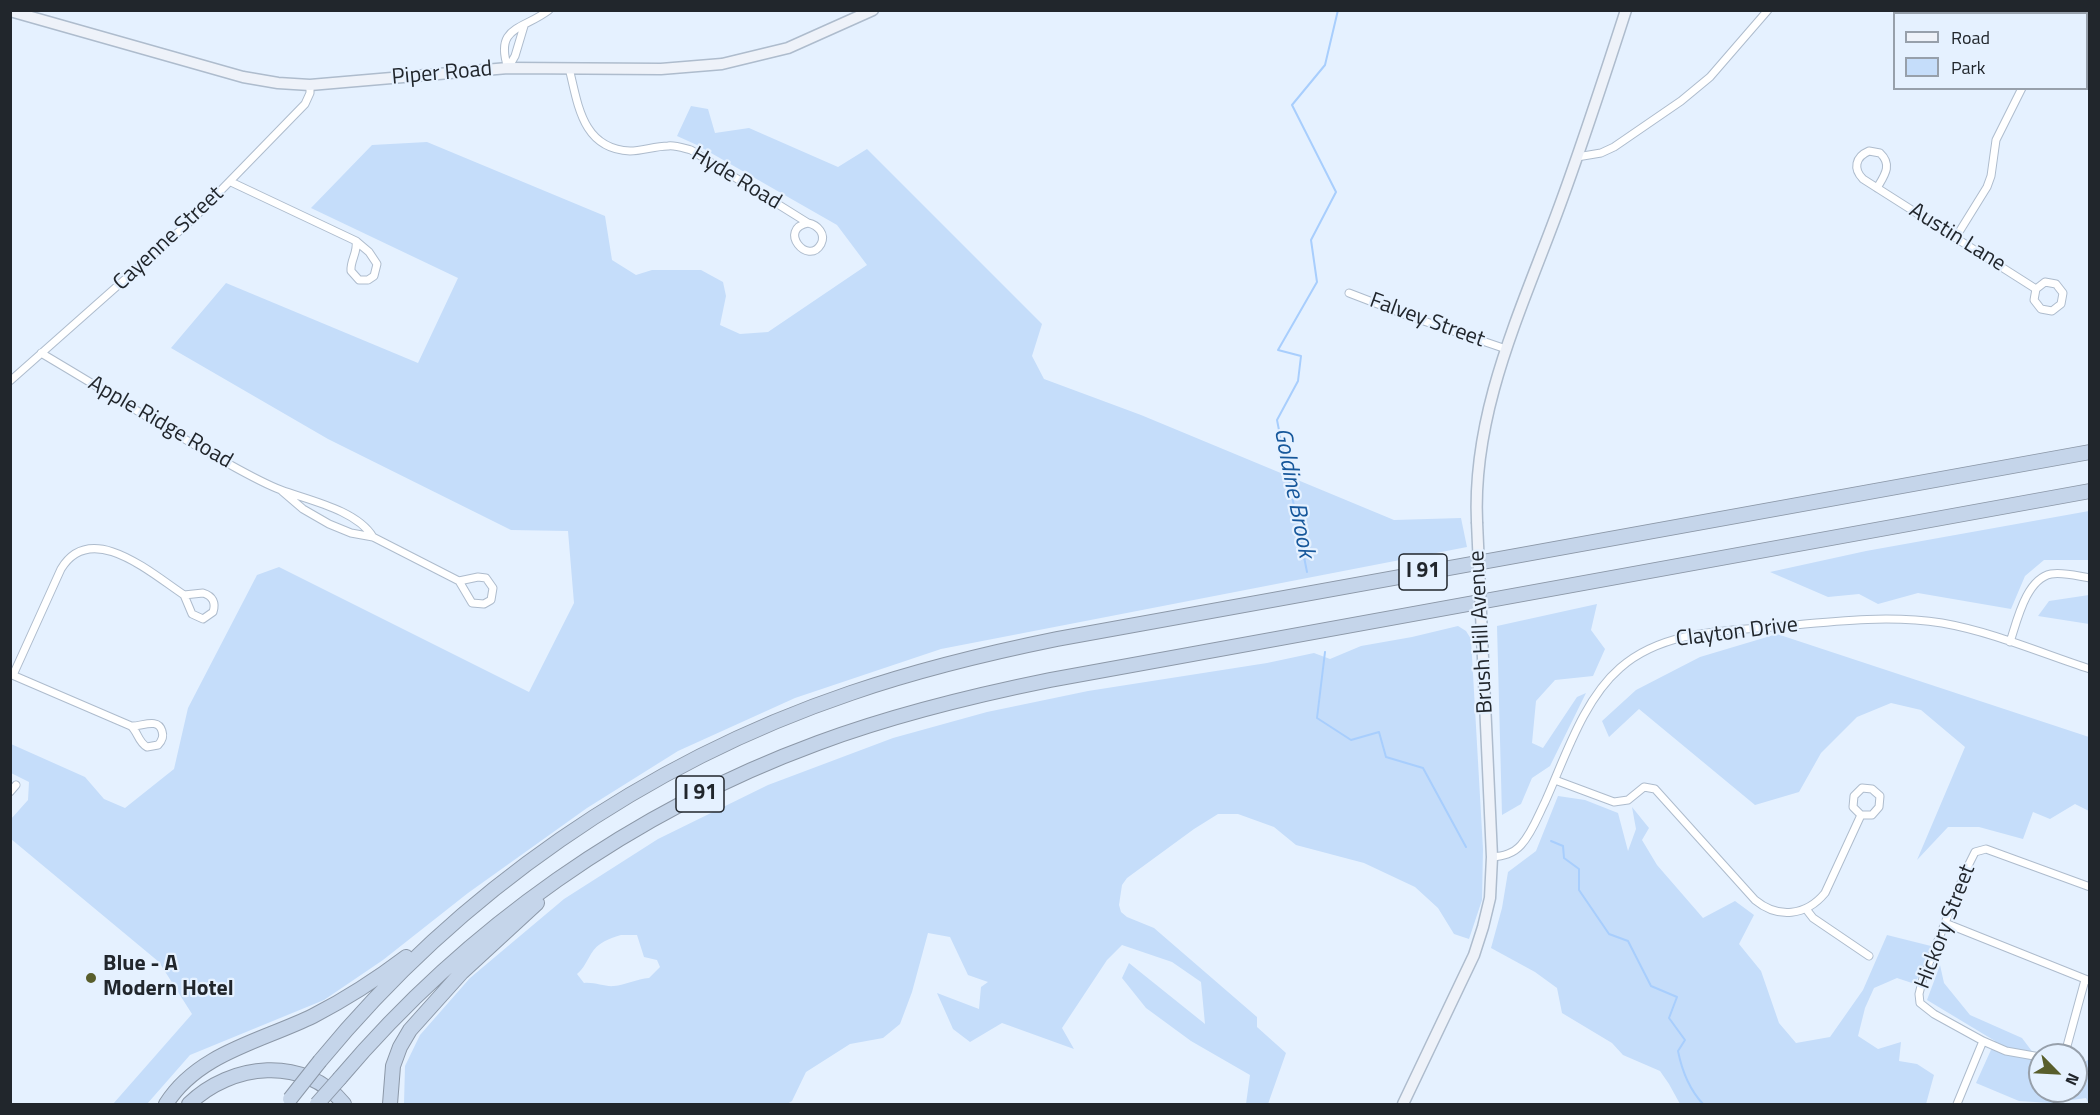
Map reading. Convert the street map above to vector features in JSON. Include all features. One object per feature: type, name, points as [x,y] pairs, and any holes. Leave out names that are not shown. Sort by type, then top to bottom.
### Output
[{"type":"highway","name":"I 91","points":[[288,1102],[320,1061],[402,970],[479,901],[569,833],[620,800],[682,765],[793,714],[850,693],[997,652],[1088,633],[2090,452]]},
{"type":"highway","name":"I 91","points":[[317,1104],[390,1021],[456,959],[503,920],[576,866],[661,814],[760,766],[846,733],[961,699],[1130,665],[2090,491]]},
{"type":"highway","points":[[390,1104],[393,1066],[410,1030],[462,972],[576,866]]},
{"type":"highway","points":[[166,1104],[182,1083],[202,1066],[311,1017],[357,991],[394,966],[479,901]]},
{"type":"highway","points":[[189,1104],[206,1090],[232,1077],[263,1070],[280,1070],[297,1074],[326,1088],[344,1104]]},
{"type":"highway","points":[[195,1104],[214,1087],[232,1077]]},
{"type":"street","points":[[508,68],[503,52],[506,40],[513,30],[524,26],[549,10]]},
{"type":"street","name":"Piper Road","points":[[10,11],[243,77],[278,83],[310,85],[508,68],[682,68],[736,62],[800,43],[873,10]]},
{"type":"street","name":"Brush Hill Avenue","points":[[1403,1104],[1477,948],[1490,898],[1492,857],[1477,522],[1477,479],[1482,435],[1506,349],[1577,157],[1626,10]]},
{"type":"street","points":[[1577,157],[1601,153],[1614,147],[1681,101],[1710,77],[1768,10]]},
{"type":"street","points":[[508,68],[515,56],[524,26]]},
{"type":"street","name":"Hyde Road","points":[[569,68],[580,116],[589,131],[601,142],[631,151],[669,145],[691,150],[808,223],[817,226],[822,233],[822,238],[819,246],[811,251],[798,247],[795,234],[800,226],[808,223]]},
{"type":"street","name":"Cayenne Street","points":[[10,381],[158,252],[231,182],[305,104],[310,93],[310,85]]},
{"type":"street","points":[[1956,237],[1987,187],[1991,176],[1996,140],[2021,90]]},
{"type":"street","name":"Austin Lane","points":[[1877,188],[1886,172],[1887,163],[1880,153],[1869,151],[1859,158],[1857,170],[1861,177],[1877,188],[1956,237],[2036,289]]},
{"type":"street","points":[[231,182],[356,242],[373,256],[377,264],[375,276],[368,280],[359,280],[351,271],[357,252],[356,242]]},
{"type":"street","name":"Austin Lane","points":[[2045,282],[2056,284],[2063,293],[2061,304],[2052,311],[2041,309],[2034,300],[2036,289],[2045,282]]},
{"type":"street","name":"Falvey Street","points":[[1349,293],[1419,320],[1506,349]]},
{"type":"street","name":"Apple Ridge Road","points":[[41,353],[195,444],[280,490],[328,524],[351,533],[373,537],[459,582],[464,587],[469,600],[476,604],[484,604],[493,596],[492,584],[486,578],[478,577],[459,582]]},
{"type":"street","name":"Apple Ridge Road","points":[[280,490],[336,509],[359,523],[373,537]]},
{"type":"street","points":[[328,524],[336,509]]},
{"type":"street","points":[[131,726],[157,724],[162,730],[163,738],[158,745],[147,747],[140,742],[136,731],[131,726],[12,675],[61,569],[70,557],[81,550],[95,548],[122,555],[183,595],[195,617],[203,619],[213,612],[213,600],[207,594],[183,595]]},
{"type":"street","points":[[2010,642],[2026,598],[2041,578],[2058,574],[2090,578]]},
{"type":"street","name":"Clayton Drive","points":[[1492,857],[1506,855],[1520,846],[1536,822],[1588,708],[1610,677],[1620,667],[1642,653],[1672,640],[1717,631],[1854,620],[1903,619],[1955,626],[2090,669]]},
{"type":"street","points":[[1555,780],[1614,802],[1628,800],[1644,787],[1653,788],[1758,903],[1779,912],[1794,913],[1806,909],[1827,890],[1861,814]]},
{"type":"street","points":[[10,792],[16,785]]},
{"type":"street","points":[[1862,788],[1872,789],[1880,796],[1880,807],[1872,815],[1861,814],[1853,807],[1854,796],[1862,788]]},
{"type":"street","name":"Hickory Street","points":[[1983,1041],[1934,1014],[1920,1003],[1918,994],[1967,867],[1975,852],[1986,849],[2090,887]]},
{"type":"street","points":[[1806,909],[1814,918],[1869,956]]},
{"type":"street","points":[[1945,923],[2087,980],[2068,1043]]},
{"type":"street","points":[[1958,1104],[1983,1041],[2006,1051],[2028,1054]]},
{"type":"green space","points":[[691,106],[708,109],[715,133],[749,128],[838,167],[867,149],[1042,324],[1032,356],[1044,379],[1141,415],[1394,520],[1461,518],[1467,547],[941,649],[795,698],[678,751],[587,808],[468,893],[383,960],[324,1000],[190,1055],[147,1104],[113,1104],[192,1014],[159,962],[11,839],[11,819],[28,800],[29,782],[11,773],[11,744],[85,777],[104,799],[125,808],[174,769],[188,708],[257,575],[279,567],[529,692],[574,603],[568,531],[511,530],[328,439],[171,348],[226,283],[418,363],[458,278],[311,208],[372,145],[427,142],[605,216],[612,260],[636,275],[652,270],[701,270],[723,282],[726,296],[720,325],[740,334],[768,332],[867,265],[837,225],[697,145],[677,136]]},
{"type":"green space","points":[[2089,511],[2089,560],[2044,560],[2025,576],[2011,609],[1918,593],[1878,604],[1859,594],[1828,597],[1770,572],[1866,551]]},
{"type":"green space","points":[[2089,595],[2089,624],[2038,616],[2049,601]]},
{"type":"green space","points":[[1597,604],[1591,630],[1605,649],[1593,676],[1555,680],[1536,701],[1532,743],[1543,748],[1577,697],[1586,693],[1550,766],[1532,778],[1521,804],[1502,815],[1497,626]]},
{"type":"green space","points":[[1458,626],[1466,631],[1471,639],[1483,849],[1482,900],[1469,939],[1454,934],[1438,908],[1415,887],[1364,863],[1296,845],[1274,827],[1238,814],[1218,814],[1127,878],[1122,885],[1119,905],[1121,912],[1127,917],[1154,928],[1257,1017],[1257,1027],[1286,1053],[1268,1104],[1246,1104],[1250,1075],[1191,1041],[1146,1008],[1122,978],[1129,963],[1205,1024],[1201,982],[1172,962],[1122,945],[1107,960],[1062,1028],[1074,1049],[1002,1023],[970,1042],[953,1029],[937,993],[979,1009],[981,987],[988,982],[968,975],[950,937],[928,933],[912,992],[900,1024],[883,1038],[850,1044],[806,1072],[792,1101],[787,1104],[404,1104],[405,1066],[420,1035],[470,978],[564,899],[658,839],[768,785],[893,738],[987,712],[1088,691],[1267,663],[1314,653],[1330,659],[1361,646]],"holes":[[[621,935],[637,935],[644,957],[657,960],[660,967],[649,978],[611,986],[584,983],[577,974],[600,944]]]},
{"type":"green space","points":[[1777,634],[2089,737],[2089,811],[2075,804],[2050,819],[2033,812],[2023,839],[1979,827],[1948,827],[1917,860],[1965,747],[1921,710],[1891,703],[1857,717],[1821,753],[1799,792],[1755,805],[1639,709],[1609,737],[1602,721],[1636,690],[1700,657]]},
{"type":"green space","points":[[1558,796],[1585,800],[1618,813],[1628,851],[1636,829],[1632,807],[1649,828],[1642,840],[1657,865],[1703,918],[1735,901],[1754,915],[1739,944],[1761,971],[1779,1023],[1796,1043],[1830,1037],[1863,990],[1887,935],[1931,946],[1915,984],[1897,978],[1874,988],[1865,1008],[1858,1036],[1878,1049],[1901,1042],[1899,1061],[1917,1064],[1934,1075],[1926,1104],[1680,1104],[1660,1071],[1623,1055],[1612,1043],[1562,1013],[1557,988],[1535,972],[1491,948],[1502,908],[1508,872],[1536,851]]},
{"type":"green space","points":[[1940,965],[1944,983],[1970,1015],[2022,1038],[2028,1046],[2028,1102],[2019,1101],[1976,1083],[1995,1041],[1927,1000]]},
{"type":"green space","points":[[2089,1059],[2089,1104],[2088,1060]]},
{"type":"waterway","name":"Goldine Brook","points":[[1307,572],[1277,420],[1298,381],[1301,356],[1278,350],[1317,282],[1311,240],[1336,192],[1292,105],[1325,65],[1338,10]]},
{"type":"waterway","name":"Goldine Brook","points":[[1325,652],[1317,718],[1351,740],[1379,732],[1386,757],[1423,768],[1466,847]]},
{"type":"waterway","name":"Goldine Brook","points":[[1551,841],[1563,846],[1564,858],[1579,869],[1579,890],[1609,934],[1628,941],[1651,986],[1677,997],[1669,1018],[1685,1040],[1678,1051],[1682,1066],[1690,1086],[1703,1104]]},
{"type":"place","name":"Blue - A Modern Hotel","points":[[91,978]]}]
